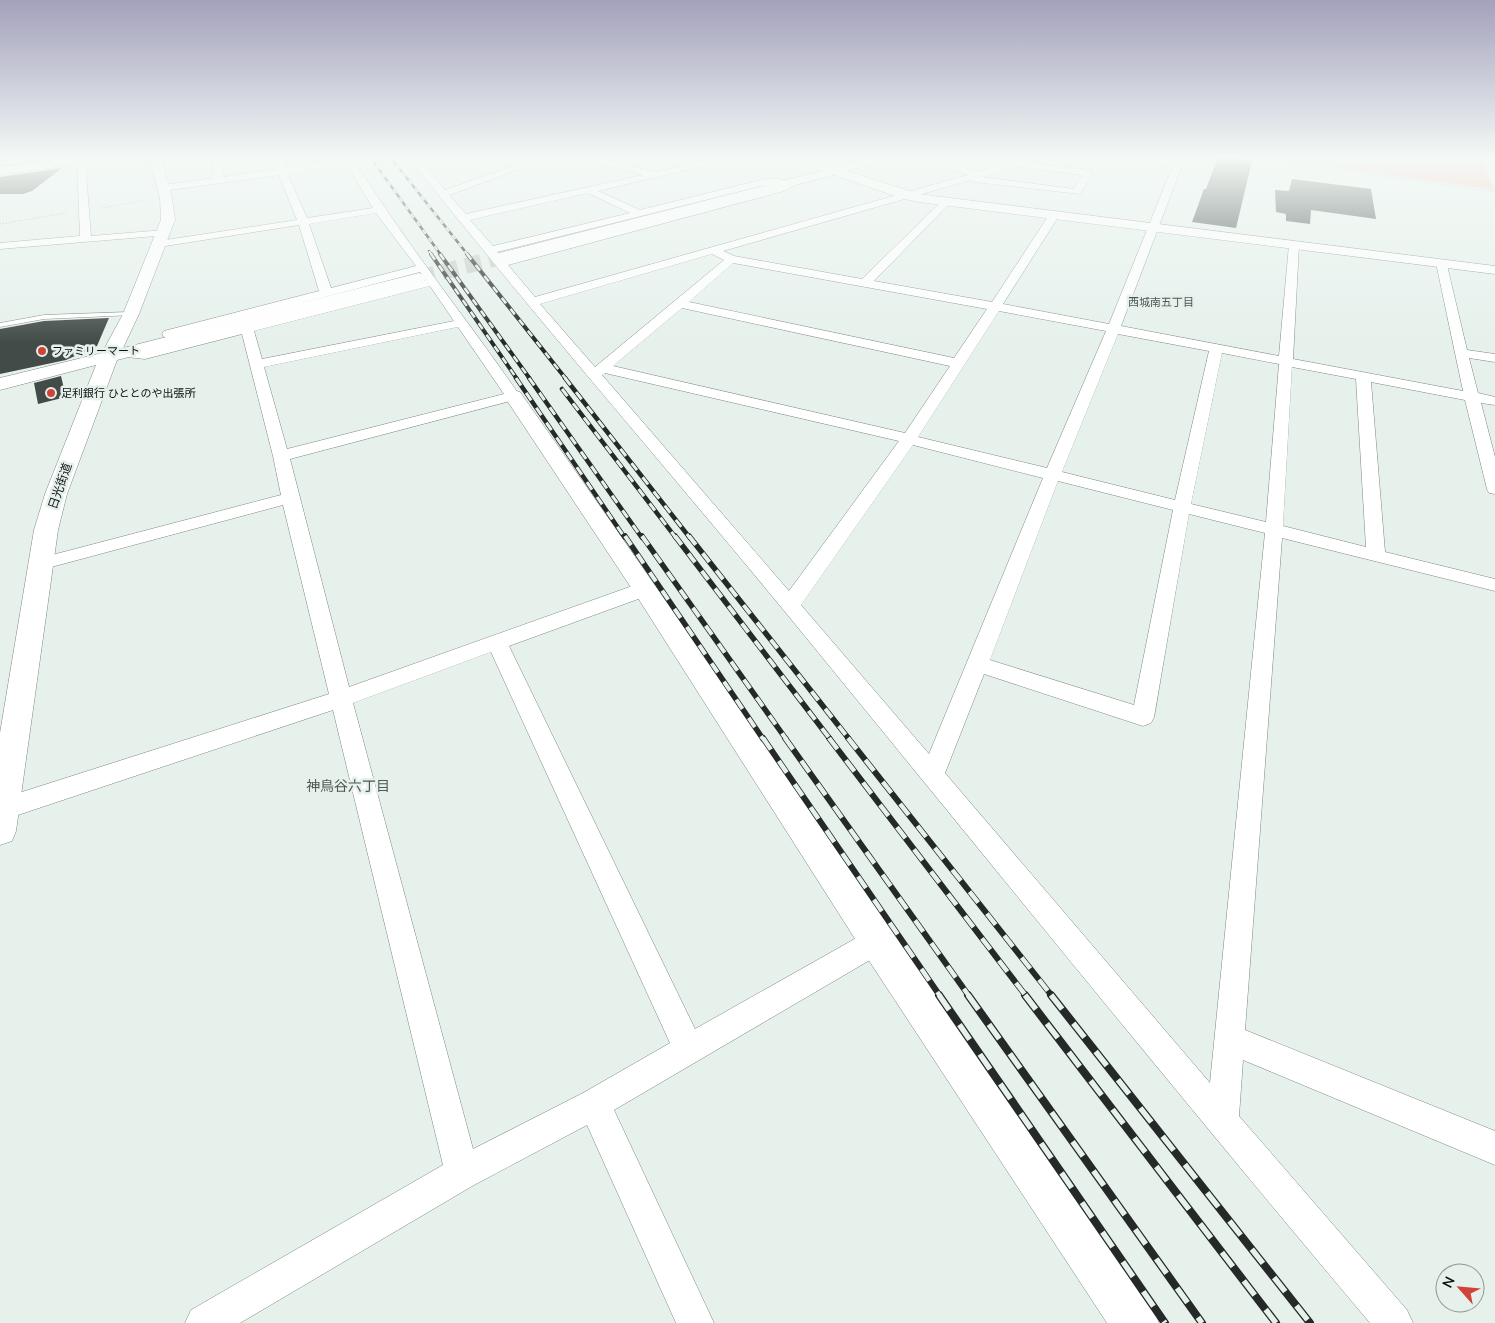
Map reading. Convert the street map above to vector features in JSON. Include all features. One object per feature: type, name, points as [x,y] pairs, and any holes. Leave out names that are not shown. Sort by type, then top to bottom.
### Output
[{"type":"street","points":[[85,219],[86,240]]},
{"type":"street","name":"日光街道","points":[[1,817],[40,564],[46,530],[56,494],[116,355],[168,219]]},
{"type":"street","points":[[302,219],[326,293]]},
{"type":"street","points":[[0,246],[86,240],[162,238],[324,219]]},
{"type":"street","points":[[385,219],[513,396],[645,589],[877,941],[1135,1323]]},
{"type":"street","points":[[464,219],[491,250],[503,259],[532,302],[598,371],[790,605],[1222,1122],[1394,1323]]},
{"type":"street","points":[[491,250],[616,219]]},
{"type":"street","points":[[503,259],[654,219]]},
{"type":"street","points":[[532,302],[828,219]]},
{"type":"street","points":[[865,283],[929,219]]},
{"type":"street","points":[[790,605],[909,439],[994,306],[1042,219]]},
{"type":"street","points":[[1118,219],[1156,227],[1495,270]]},
{"type":"street","points":[[932,774],[978,664],[1052,475],[1115,330],[1159,219]]},
{"type":"street","points":[[1222,1122],[1274,529],[1294,245]]},
{"type":"street","points":[[715,251],[731,260],[994,306],[1495,400]]},
{"type":"street","points":[[598,371],[731,260]]},
{"type":"street","points":[[1442,263],[1461,353],[1495,489]]},
{"type":"street","points":[[116,355],[156,338],[326,293],[425,276]]},
{"type":"street","points":[[116,355],[145,355],[247,329],[425,276]]},
{"type":"street","points":[[0,384],[425,276]]},
{"type":"street","points":[[680,304],[957,363]]},
{"type":"street","points":[[257,364],[461,322]]},
{"type":"street","points":[[247,329],[282,456],[290,498],[462,1173]]},
{"type":"street","points":[[978,664],[1144,717],[1182,507],[1216,349]]},
{"type":"street","points":[[1461,353],[1495,358]]},
{"type":"street","points":[[598,371],[909,439],[1495,585]]},
{"type":"street","points":[[1364,376],[1376,555]]},
{"type":"street","points":[[282,456],[513,396]]},
{"type":"street","points":[[40,564],[290,498]]},
{"type":"street","points":[[1,817],[342,698],[645,589]]},
{"type":"street","points":[[497,642],[689,1049]]},
{"type":"street","points":[[204,1323],[462,1173],[594,1104],[877,941]]},
{"type":"street","points":[[1228,1038],[1495,1148]]},
{"type":"street","points":[[594,1104],[695,1323]]},
{"type":"lane","points":[[0,325],[44,316],[131,314]]},
{"type":"building","points":[[1193,219],[1238,219],[1236,228],[1192,222]]},
{"type":"building","points":[[1286,219],[1310,219],[1310,224],[1286,221]]},
{"type":"building","name":"ファミリーマート","points":[[109,318],[97,346],[66,360],[0,374],[0,329],[44,321]]},
{"type":"building","name":"足利銀行 ひととのや出張所","points":[[61,376],[66,397],[38,404],[34,383]]},
{"type":"tunnel","points":[[419,278],[504,256]]},
{"type":"railway","points":[[415,219],[441,255]]},
{"type":"railway","points":[[439,219],[468,255]]},
{"type":"railway","points":[[429,251],[432,255]]},
{"type":"railway","points":[[431,254],[517,379]]},
{"type":"railway","points":[[440,254],[530,379]]},
{"type":"railway","points":[[467,254],[566,379]]},
{"type":"railway","points":[[516,378],[625,538]]},
{"type":"railway","points":[[529,378],[642,538]]},
{"type":"railway","points":[[565,378],[690,538]]},
{"type":"railway","points":[[562,389],[676,538]]},
{"type":"railway","points":[[625,536],[763,739]]},
{"type":"railway","points":[[642,536],[786,739]]},
{"type":"railway","points":[[675,536],[830,739]]},
{"type":"railway","points":[[689,536],[849,739]]},
{"type":"railway","points":[[763,738],[940,996]]},
{"type":"railway","points":[[785,738],[969,996]]},
{"type":"railway","points":[[829,738],[1026,996]]},
{"type":"railway","points":[[848,738],[1052,996]]},
{"type":"railway","points":[[939,995],[1165,1323]]},
{"type":"railway","points":[[968,995],[1202,1323]]},
{"type":"railway","points":[[1025,995],[1276,1323]]},
{"type":"railway","points":[[1051,995],[1310,1323]]},
{"type":"place","name":"ファミリーマート","points":[[42,351]]},
{"type":"place","name":"足利銀行 ひととのや出張所","points":[[51,393]]},
{"type":"district","name":"西城南五丁目","points":[[1161,302]]},
{"type":"district","name":"神鳥谷六丁目","points":[[348,786]]}]
